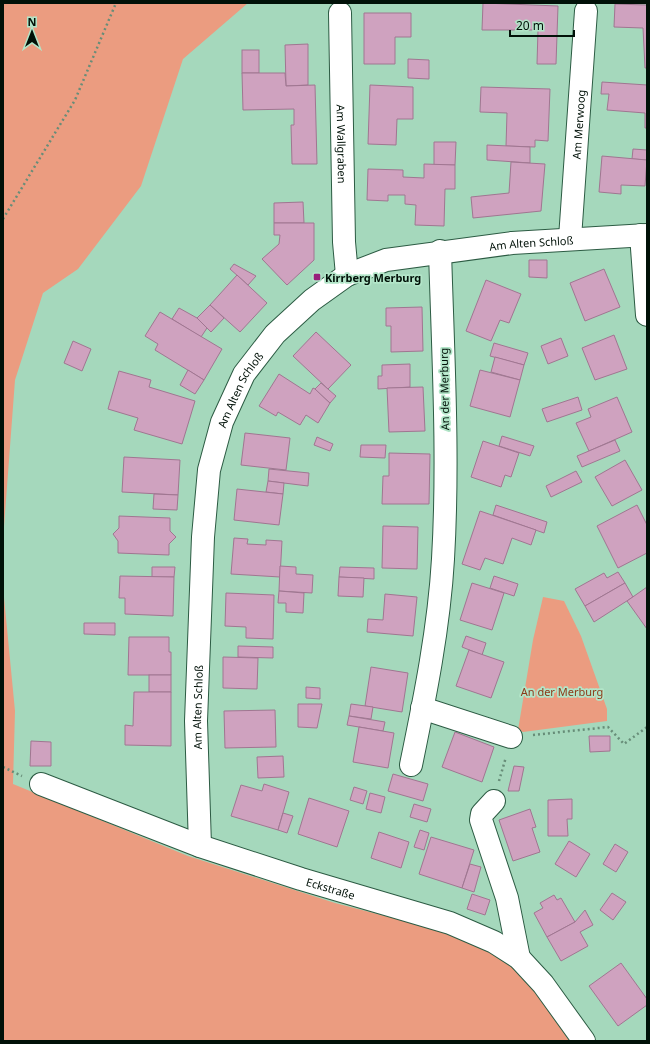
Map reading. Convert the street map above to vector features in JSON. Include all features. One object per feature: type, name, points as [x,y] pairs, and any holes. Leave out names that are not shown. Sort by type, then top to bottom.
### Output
[{"type":"street","name":"Am Merwoog","points":[[570,238],[586,11]]},
{"type":"street","name":"Am Wallgraben","points":[[340,13],[344,242],[347,275]]},
{"type":"street","name":"Am Alten Schloß","points":[[200,846],[196,721],[203,537],[209,470],[222,422],[244,374],[275,334],[312,300],[347,275],[386,260],[512,242],[644,235]]},
{"type":"street","points":[[644,235],[647,315]]},
{"type":"street","name":"An der Merburg","points":[[411,765],[437,620],[443,560],[445,416],[440,252]]},
{"type":"street","points":[[422,708],[511,737]]},
{"type":"street","name":"Eckstraße","points":[[41,784],[200,846],[301,879],[450,923],[494,942],[519,958],[543,984],[584,1041]]},
{"type":"street","points":[[494,801],[482,814],[481,820],[507,898],[519,958]]},
{"type":"path","points":[[3,219],[75,100],[116,3]]},
{"type":"path","points":[[494,801],[511,737],[608,727],[624,744],[647,727]]},
{"type":"green space","points":[[3,3],[248,3],[183,59],[141,186],[78,269],[43,293],[15,380],[3,540]]},
{"type":"green space","points":[[3,587],[15,711],[13,784],[188,856],[335,903],[469,938],[516,968],[568,1025],[574,1041],[3,1041]]},
{"type":"green space","name":"An der Merburg","points":[[543,597],[564,601],[581,636],[607,709],[607,721],[523,732],[518,730],[533,640]]},
{"type":"building","points":[[483,3],[558,6],[556,64],[537,64],[538,30],[482,30]]},
{"type":"building","points":[[615,4],[647,5],[647,68],[645,68],[643,28],[614,27]]},
{"type":"building","points":[[364,13],[411,13],[411,37],[395,37],[395,64],[364,64]]},
{"type":"building","points":[[308,44],[308,85],[286,86],[285,45]]},
{"type":"building","points":[[242,50],[259,50],[259,73],[242,73]]},
{"type":"building","points":[[408,59],[429,60],[429,79],[408,78]]},
{"type":"building","points":[[242,73],[285,73],[286,86],[315,85],[317,164],[292,164],[291,125],[294,125],[294,109],[243,110]]},
{"type":"building","points":[[602,82],[647,85],[647,128],[645,128],[645,113],[607,110],[609,94],[601,94]]},
{"type":"building","points":[[370,85],[413,87],[413,119],[397,119],[396,145],[368,144]]},
{"type":"building","points":[[481,87],[550,89],[548,141],[535,140],[535,147],[506,146],[507,113],[480,112]]},
{"type":"building","points":[[434,142],[456,142],[455,165],[434,165]]},
{"type":"building","points":[[487,145],[530,147],[530,163],[487,160]]},
{"type":"building","points":[[633,149],[647,150],[647,160],[632,159]]},
{"type":"building","points":[[602,156],[647,160],[645,186],[621,185],[621,194],[599,192]]},
{"type":"building","points":[[511,162],[545,164],[541,211],[473,218],[471,197],[509,193]]},
{"type":"building","points":[[424,164],[455,165],[455,189],[445,189],[444,226],[415,225],[416,205],[405,204],[405,195],[388,195],[388,201],[367,200],[368,169],[403,170],[403,177],[424,178]]},
{"type":"building","points":[[303,202],[304,223],[274,223],[274,203]]},
{"type":"building","points":[[274,223],[314,223],[314,260],[287,285],[262,259],[279,244],[280,235],[274,235]]},
{"type":"building","points":[[529,260],[547,260],[547,278],[529,277]]},
{"type":"building","points":[[234,264],[256,276],[248,285],[230,269]]},
{"type":"building","points":[[604,269],[620,307],[585,321],[570,283]]},
{"type":"building","points":[[237,275],[267,303],[240,332],[210,305]]},
{"type":"building","points":[[486,280],[521,294],[509,323],[500,320],[491,341],[466,331]]},
{"type":"building","points":[[210,305],[224,318],[211,332],[197,318]]},
{"type":"building","points":[[422,307],[423,351],[391,352],[391,326],[386,326],[386,308]]},
{"type":"building","points":[[179,308],[197,318],[207,328],[201,337],[172,319]]},
{"type":"building","points":[[160,312],[222,349],[204,380],[155,350],[158,344],[145,336]]},
{"type":"building","points":[[316,332],[351,365],[328,389],[293,356]]},
{"type":"building","points":[[614,335],[627,369],[595,380],[582,348]]},
{"type":"building","points":[[561,338],[568,356],[548,364],[541,346]]},
{"type":"building","points":[[73,341],[91,349],[82,371],[64,363]]},
{"type":"building","points":[[494,343],[528,353],[524,365],[490,356]]},
{"type":"building","points":[[495,357],[524,365],[520,380],[491,372]]},
{"type":"building","points":[[410,364],[410,387],[378,389],[378,376],[382,376],[382,365]]},
{"type":"building","points":[[188,370],[204,380],[195,394],[180,385]]},
{"type":"building","points":[[480,370],[520,380],[510,417],[470,406]]},
{"type":"building","points":[[119,371],[151,380],[149,387],[195,401],[182,444],[134,430],[138,418],[108,409]]},
{"type":"building","points":[[279,374],[310,394],[313,388],[315,389],[330,403],[318,423],[306,415],[300,425],[278,412],[276,416],[259,406]]},
{"type":"building","points":[[321,383],[336,396],[330,403],[315,389]]},
{"type":"building","points":[[423,387],[425,431],[389,432],[387,388]]},
{"type":"building","points":[[578,397],[582,410],[547,422],[542,409]]},
{"type":"building","points":[[617,397],[632,432],[589,451],[576,423],[591,417],[588,409]]},
{"type":"building","points":[[245,433],[290,438],[286,470],[241,465]]},
{"type":"building","points":[[502,436],[534,446],[530,456],[499,446]]},
{"type":"building","points":[[317,437],[333,444],[330,451],[314,445]]},
{"type":"building","points":[[615,440],[620,451],[582,467],[577,456]]},
{"type":"building","points":[[483,441],[519,453],[511,477],[505,475],[501,487],[471,477]]},
{"type":"building","points":[[361,445],[386,445],[385,458],[360,457]]},
{"type":"building","points":[[389,453],[430,454],[429,504],[382,504],[383,476],[389,476]]},
{"type":"building","points":[[124,457],[180,460],[178,495],[122,492]]},
{"type":"building","points":[[625,460],[642,490],[612,506],[595,477]]},
{"type":"building","points":[[269,469],[309,473],[308,486],[268,481]]},
{"type":"building","points":[[576,471],[582,482],[551,497],[546,486]]},
{"type":"building","points":[[268,481],[284,483],[283,494],[266,492]]},
{"type":"building","points":[[237,489],[283,494],[279,525],[234,520]]},
{"type":"building","points":[[154,494],[178,495],[177,510],[153,509]]},
{"type":"building","points":[[496,505],[547,522],[544,533],[493,515]]},
{"type":"building","points":[[637,505],[647,525],[647,553],[618,568],[597,526]]},
{"type":"building","points":[[480,511],[536,530],[531,545],[512,538],[503,564],[485,558],[480,570],[462,564]]},
{"type":"building","points":[[119,516],[170,518],[170,531],[176,537],[169,544],[169,555],[118,553],[118,541],[113,534],[119,528]]},
{"type":"building","points":[[383,526],[418,527],[417,569],[382,568]]},
{"type":"building","points":[[234,538],[248,539],[247,544],[266,545],[266,540],[282,541],[280,577],[231,574]]},
{"type":"building","points":[[280,566],[296,567],[296,574],[313,575],[312,593],[279,591]]},
{"type":"building","points":[[152,567],[175,567],[174,577],[152,577]]},
{"type":"building","points":[[340,567],[374,568],[374,579],[339,577]]},
{"type":"building","points":[[618,572],[625,583],[585,606],[575,589],[604,573],[607,578]]},
{"type":"building","points":[[120,576],[174,577],[173,616],[125,614],[125,598],[119,598]]},
{"type":"building","points":[[494,576],[518,584],[514,596],[490,588]]},
{"type":"building","points":[[339,577],[364,578],[363,597],[338,596]]},
{"type":"building","points":[[472,583],[504,593],[492,630],[460,620]]},
{"type":"building","points":[[625,583],[633,597],[594,622],[585,606]]},
{"type":"building","points":[[647,587],[647,629],[627,601]]},
{"type":"building","points":[[279,591],[304,593],[303,613],[286,612],[286,603],[278,603]]},
{"type":"building","points":[[226,593],[274,595],[273,639],[246,638],[246,627],[225,626]]},
{"type":"building","points":[[385,594],[417,597],[413,636],[367,632],[368,619],[383,620]]},
{"type":"building","points":[[84,623],[115,623],[115,635],[84,634]]},
{"type":"building","points":[[466,636],[486,643],[482,655],[462,647]]},
{"type":"building","points":[[129,637],[169,637],[169,652],[171,652],[171,675],[128,675]]},
{"type":"building","points":[[238,646],[273,647],[273,658],[238,657]]},
{"type":"building","points":[[469,650],[504,662],[491,698],[456,686]]},
{"type":"building","points":[[223,657],[258,658],[257,689],[223,688]]},
{"type":"building","points":[[371,667],[408,673],[402,712],[365,706]]},
{"type":"building","points":[[149,675],[171,675],[171,692],[149,692]]},
{"type":"building","points":[[306,687],[320,688],[320,699],[306,698]]},
{"type":"building","points":[[134,692],[171,692],[171,746],[125,745],[125,725],[133,726]]},
{"type":"building","points":[[298,704],[322,704],[317,728],[298,727]]},
{"type":"building","points":[[351,704],[373,707],[371,719],[349,716]]},
{"type":"building","points":[[275,710],[276,747],[225,748],[224,711]]},
{"type":"building","points":[[349,716],[385,722],[383,731],[347,725]]},
{"type":"building","points":[[359,727],[394,733],[388,768],[353,762]]},
{"type":"building","points":[[455,732],[494,747],[482,782],[442,767]]},
{"type":"building","points":[[589,736],[610,736],[610,751],[590,752]]},
{"type":"building","points":[[31,741],[51,742],[51,766],[30,766]]},
{"type":"building","points":[[283,756],[284,777],[258,778],[257,757]]},
{"type":"building","points":[[514,766],[524,767],[519,791],[508,791]]},
{"type":"building","points":[[393,774],[428,784],[423,801],[388,791]]},
{"type":"building","points":[[264,784],[289,792],[278,830],[231,816],[241,785],[262,791]]},
{"type":"building","points":[[354,787],[367,791],[363,804],[350,800]]},
{"type":"building","points":[[370,793],[385,797],[381,813],[366,809]]},
{"type":"building","points":[[309,798],[349,811],[337,847],[298,834]]},
{"type":"building","points":[[572,799],[572,819],[567,819],[568,836],[548,836],[548,800]]},
{"type":"building","points":[[414,804],[431,809],[427,822],[410,817]]},
{"type":"building","points":[[530,809],[536,827],[532,828],[540,852],[513,861],[499,820]]},
{"type":"building","points":[[283,813],[293,816],[287,833],[278,830]]},
{"type":"building","points":[[420,830],[429,833],[424,850],[414,847]]},
{"type":"building","points":[[379,832],[409,842],[401,868],[371,858]]},
{"type":"building","points":[[431,837],[474,850],[462,888],[419,874]]},
{"type":"building","points":[[569,841],[590,854],[576,877],[555,864]]},
{"type":"building","points":[[615,844],[628,852],[616,872],[603,864]]},
{"type":"building","points":[[470,864],[481,867],[474,892],[462,888]]},
{"type":"building","points":[[612,893],[626,902],[613,920],[600,910]]},
{"type":"building","points":[[472,894],[490,900],[485,915],[467,909]]},
{"type":"building","points":[[554,895],[557,900],[561,898],[575,922],[547,937],[534,913],[543,908],[540,903]]},
{"type":"building","points":[[585,910],[593,925],[580,932],[588,946],[561,961],[547,937],[575,922]]},
{"type":"building","points":[[621,963],[647,999],[647,1005],[618,1026],[589,986]]},
{"type":"place","name":"Kirrberg Merburg","points":[[317,277]]}]
